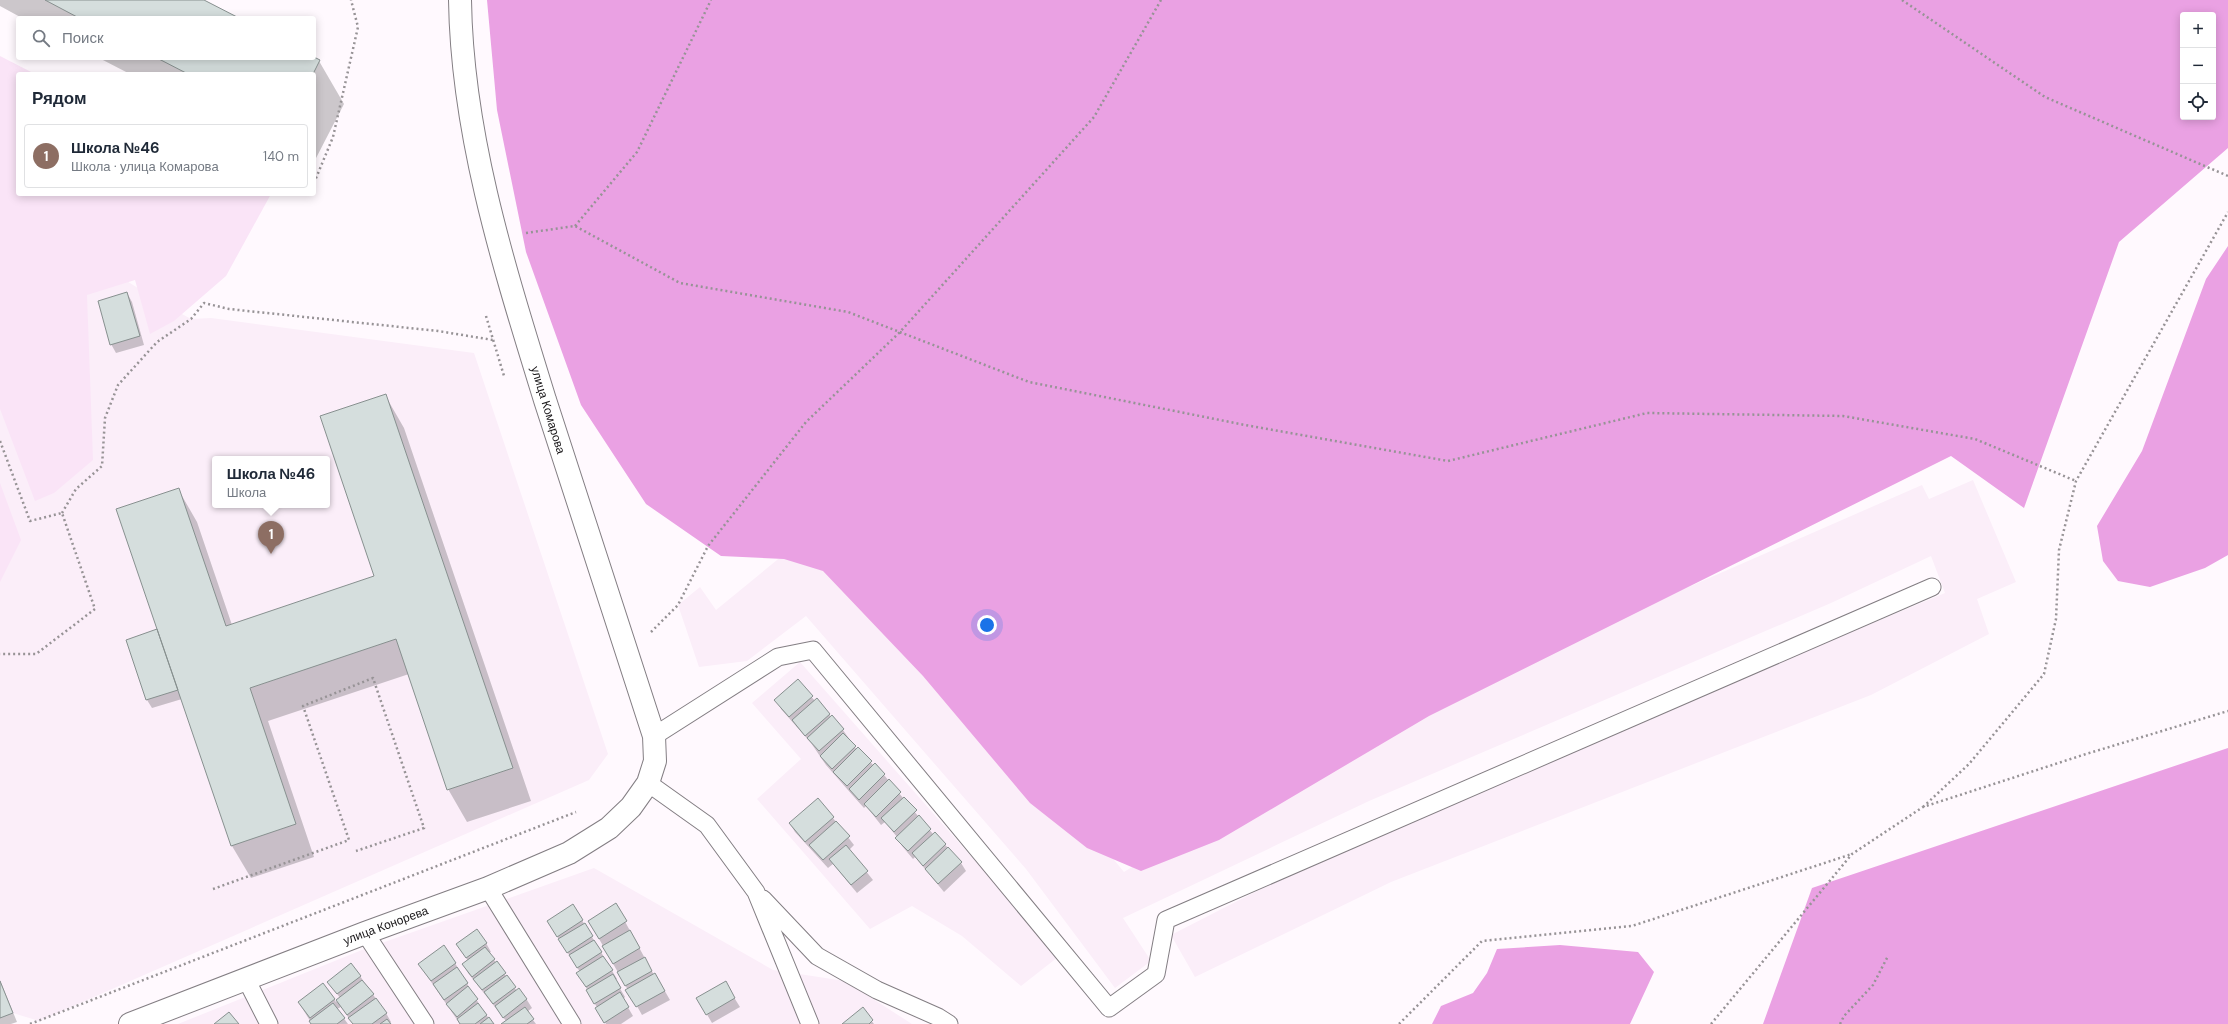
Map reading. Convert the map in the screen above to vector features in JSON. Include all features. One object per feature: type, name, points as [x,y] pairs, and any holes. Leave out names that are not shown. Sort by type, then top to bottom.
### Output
[{"type":"street","name":"улица Комарова","points":[[460,0],[464,78],[484,181],[497,238],[525,335],[627,656],[654,736],[655,761],[648,783],[631,807]]},
{"type":"street","name":"улица Конорева","points":[[130,1024],[365,933],[488,888],[570,853],[609,828],[631,807]]},
{"type":"lane","points":[[654,736],[778,657],[813,650],[1109,1008],[1156,974],[1166,920],[1932,586]]},
{"type":"lane","points":[[648,783],[707,825],[756,892],[817,956],[877,990],[938,1017],[950,1024]]},
{"type":"lane","points":[[488,888],[572,1024]]},
{"type":"lane","points":[[756,892],[810,1024]]},
{"type":"lane","points":[[365,933],[426,1024]]},
{"type":"lane","points":[[246,979],[269,1024]]},
{"type":"path","points":[[316,178],[334,137],[358,27],[351,0]]},
{"type":"path","points":[[575,226],[637,152],[711,0]]},
{"type":"path","points":[[627,656],[678,605],[708,546],[806,422],[900,332],[1094,117],[1161,0]]},
{"type":"path","points":[[1902,0],[2045,97],[2228,176]]},
{"type":"path","points":[[1399,1024],[1482,941],[1632,926],[1852,854],[1923,808],[1969,764],[2044,674],[2056,619],[2059,550],[2076,481],[2228,212]]},
{"type":"path","points":[[497,238],[575,226],[680,283],[848,312],[1029,382],[1245,425],[1448,461],[1647,413],[1843,416],[1975,439],[2076,481]]},
{"type":"path","points":[[526,233],[528,241]]},
{"type":"path","points":[[0,441],[30,521],[62,513],[76,489],[102,466],[105,418],[118,385],[157,342],[191,319],[204,303],[229,309],[400,327],[492,340],[525,335]]},
{"type":"path","points":[[0,654],[36,654],[95,609],[62,513]]},
{"type":"path","points":[[213,889],[348,840],[302,706],[374,678],[424,828],[356,851]]},
{"type":"path","points":[[1923,808],[2086,754],[2228,711]]},
{"type":"path","points":[[30,1024],[578,811]]},
{"type":"path","points":[[1711,1024],[1852,854]]},
{"type":"path","points":[[1840,1024],[1844,1016],[1873,985],[1888,956]]},
{"type":"shaded area","points":[[487,0],[2228,0],[2228,148],[2119,242],[2024,508],[1951,456],[1429,716],[1219,840],[1141,871],[1087,848],[1030,803],[923,676],[823,571],[784,559],[721,556],[646,504],[581,405],[526,252],[497,110]]},
{"type":"shaded area","points":[[0,56],[31,72],[16,72],[16,196],[270,196],[226,276],[174,321],[150,334],[135,280],[87,295],[93,460],[54,493],[35,501],[0,409]]},
{"type":"shaded area","points":[[0,200],[155,299],[191,319],[211,318],[474,353],[608,754],[589,780],[39,1021],[13,1013],[0,981]]},
{"type":"shaded area","points":[[2228,246],[2228,555],[2205,568],[2150,587],[2118,581],[2103,561],[2097,526],[2142,451],[2206,279]]},
{"type":"shaded area","points":[[1973,480],[2016,582],[1977,599],[1989,634],[1871,695],[1391,882],[1195,977],[1171,935],[1257,891],[1389,830],[1729,683],[1945,593],[1931,556],[1831,603],[1369,801],[1123,918],[1151,961],[1115,988],[1026,869],[806,616],[747,661],[699,667],[678,605],[700,587],[716,610],[816,528],[924,629],[1124,872],[1293,766],[1469,683],[1922,485],[1929,499]]},
{"type":"shaded area","points":[[0,483],[21,540],[0,582]]},
{"type":"shaded area","points":[[800,662],[976,862],[996,880],[1058,957],[1021,986],[962,936],[912,906],[870,929],[757,799],[801,759],[752,703]]},
{"type":"shaded area","points":[[2228,748],[2228,1024],[1763,1024],[1812,888]]},
{"type":"shaded area","points":[[594,868],[773,970],[845,981],[912,1024],[178,1024],[362,950]]},
{"type":"shaded area","points":[[1560,945],[1638,952],[1654,972],[1630,1024],[1432,1024],[1441,1006],[1473,993],[1487,973],[1497,949]]},
{"type":"building","points":[[45,0],[204,0],[235,16],[75,16]]},
{"type":"building","points":[[316,58],[320,60],[314,72],[184,72],[161,60],[316,60]]},
{"type":"building","points":[[127,292],[140,336],[110,345],[98,301]]},
{"type":"building","points":[[386,394],[513,768],[447,790],[396,639],[250,688],[296,824],[231,846],[116,509],[179,488],[226,626],[374,576],[320,416]]},
{"type":"building","points":[[157,629],[178,690],[146,700],[126,640]]},
{"type":"building","points":[[798,679],[813,696],[789,717],[774,700]]},
{"type":"building","points":[[817,698],[830,714],[805,736],[792,720]]},
{"type":"building","points":[[832,715],[844,729],[819,751],[807,738]]},
{"type":"building","points":[[843,733],[856,746],[832,769],[820,756]]},
{"type":"building","points":[[858,747],[872,761],[847,786],[833,772]]},
{"type":"building","points":[[875,763],[885,774],[859,800],[849,789]]},
{"type":"building","points":[[889,779],[901,792],[876,817],[864,804]]},
{"type":"building","points":[[904,797],[917,810],[894,832],[881,818]]},
{"type":"building","points":[[818,798],[834,817],[805,842],[789,823]]},
{"type":"building","points":[[919,815],[931,829],[908,851],[895,838]]},
{"type":"building","points":[[836,821],[850,836],[823,860],[809,845]]},
{"type":"building","points":[[935,832],[946,844],[923,866],[912,853]]},
{"type":"building","points":[[846,845],[868,871],[851,885],[829,859]]},
{"type":"building","points":[[948,847],[962,862],[938,884],[925,869]]},
{"type":"building","points":[[616,903],[627,921],[599,939],[588,921]]},
{"type":"building","points":[[573,904],[583,920],[557,937],[547,921]]},
{"type":"building","points":[[585,923],[593,936],[567,953],[558,939]]},
{"type":"building","points":[[477,929],[487,943],[466,958],[456,944]]},
{"type":"building","points":[[630,930],[640,948],[613,964],[602,946]]},
{"type":"building","points":[[594,940],[602,952],[577,968],[569,955]]},
{"type":"building","points":[[444,945],[456,963],[431,981],[418,964]]},
{"type":"building","points":[[485,947],[495,959],[472,977],[462,964]]},
{"type":"building","points":[[603,956],[613,970],[586,987],[576,973]]},
{"type":"building","points":[[645,957],[652,971],[625,986],[617,972]]},
{"type":"building","points":[[497,961],[506,973],[482,990],[473,979]]},
{"type":"building","points":[[351,963],[361,976],[337,994],[327,982]]},
{"type":"building","points":[[457,967],[468,983],[444,1000],[433,984]]},
{"type":"building","points":[[655,973],[665,991],[636,1007],[625,990]]},
{"type":"building","points":[[613,974],[621,988],[594,1004],[586,990]]},
{"type":"building","points":[[507,975],[516,987],[493,1004],[484,992]]},
{"type":"building","points":[[362,980],[374,994],[347,1015],[336,1000]]},
{"type":"building","points":[[0,981],[13,1013],[0,1018]]},
{"type":"building","points":[[726,981],[735,998],[706,1015],[696,998]]},
{"type":"building","points":[[323,983],[335,999],[310,1018],[298,1002]]},
{"type":"building","points":[[468,986],[478,999],[457,1017],[446,1004]]},
{"type":"building","points":[[519,988],[527,999],[503,1018],[495,1006]]},
{"type":"building","points":[[620,992],[629,1007],[604,1023],[595,1008]]},
{"type":"building","points":[[376,998],[387,1013],[372,1024],[353,1024],[348,1018]]},
{"type":"building","points":[[333,1003],[345,1018],[337,1024],[311,1024],[309,1021]]},
{"type":"building","points":[[478,1003],[487,1015],[475,1024],[460,1024],[457,1019]]},
{"type":"building","points":[[525,1007],[534,1019],[527,1024],[501,1024]]},
{"type":"building","points":[[863,1007],[873,1020],[869,1024],[842,1024]]},
{"type":"building","points":[[229,1012],[239,1024],[214,1024]]},
{"type":"building","points":[[489,1017],[494,1024],[480,1024]]},
{"type":"building","points":[[387,1019],[391,1024],[380,1024]]},
{"type":"place","name":"Школа №46","points":[[271,554]]}]
